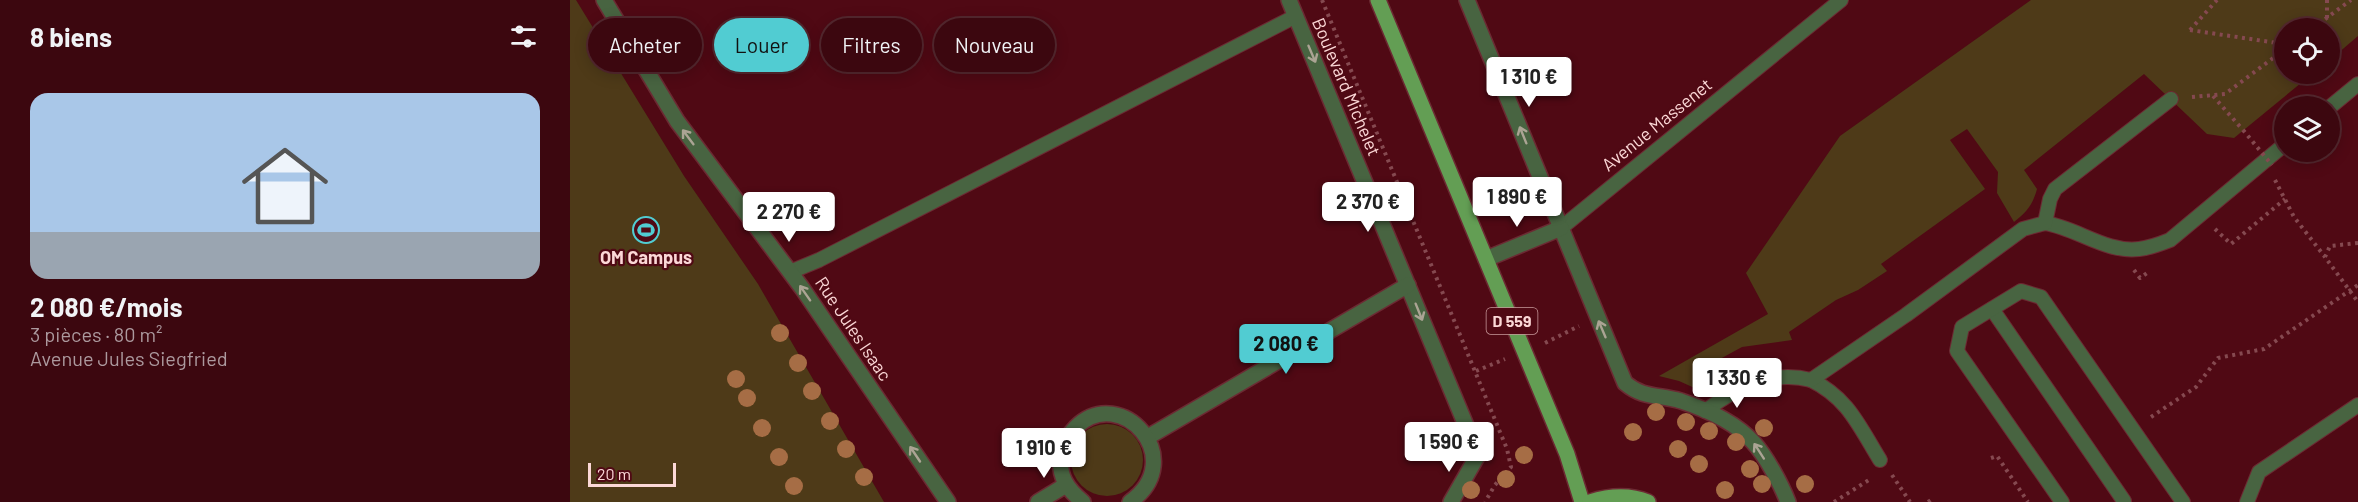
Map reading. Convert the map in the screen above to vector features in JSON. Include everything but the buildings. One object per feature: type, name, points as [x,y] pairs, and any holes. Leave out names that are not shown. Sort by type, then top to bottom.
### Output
[{"type":"main road","name":"D 559","points":[[1378,0],[1567,454],[1582,502]]},
{"type":"main road","points":[[1590,502],[1610,496],[1639,498],[1648,502]]},
{"type":"street","name":"Rue Jules Isaac","points":[[604,0],[676,122],[790,273],[948,502]]},
{"type":"street","name":"Boulevard Michelet","points":[[1289,0],[1478,455],[1451,502]]},
{"type":"street","points":[[1467,0],[1625,383],[1637,393],[1681,401],[1722,418],[1753,442],[1783,489],[1788,502]]},
{"type":"street","name":"Avenue Massenet","points":[[1486,259],[1561,228]]},
{"type":"street","points":[[1148,437],[1408,285]]},
{"type":"street","points":[[1083,502],[1066,485],[1062,476],[1060,463],[1062,448],[1069,434],[1080,423],[1094,416],[1110,414],[1125,418],[1138,426],[1148,437],[1154,452],[1154,468],[1149,482],[1140,495],[1130,502]]},
{"type":"street","points":[[1038,502],[1066,485]]},
{"type":"lane","name":"Avenue Massenet","points":[[1561,228],[1840,0]]},
{"type":"lane","points":[[790,273],[1296,16]]},
{"type":"lane","points":[[2340,99],[2358,84]]},
{"type":"lane","points":[[2045,224],[2050,199],[2055,189],[2171,99]]},
{"type":"lane","points":[[1811,380],[1906,315],[2023,229],[2045,224],[2062,226],[2113,248],[2139,249],[2155,246],[2170,240],[2274,153]]},
{"type":"lane","points":[[2062,502],[1957,351],[1962,327],[2021,291],[2041,297],[2183,502]]},
{"type":"lane","points":[[1992,309],[2124,501]]},
{"type":"lane","points":[[1705,411],[1731,393],[1767,379],[1781,376],[1811,380],[1828,388],[1842,400],[1884,464]]},
{"type":"lane","points":[[2247,502],[2259,472],[2358,405]]},
{"type":"path","points":[[1322,0],[1508,449],[1511,467],[1495,485],[1485,502]]},
{"type":"path","points":[[2217,0],[2190,30],[2274,43]]},
{"type":"path","points":[[2326,18],[2327,0]]},
{"type":"path","points":[[2326,18],[2351,0]]},
{"type":"path","points":[[2171,99],[2225,94],[2274,57]]},
{"type":"path","points":[[2212,95],[2272,165],[2274,177],[2294,217],[2358,302]]},
{"type":"path","points":[[2211,225],[2232,244],[2285,199]]},
{"type":"path","points":[[2325,257],[2330,246],[2358,243]]},
{"type":"path","points":[[2132,429],[2196,387],[2218,358],[2265,349],[2358,285]]},
{"type":"path","points":[[1476,371],[1491,365]]},
{"type":"path","points":[[1991,458],[1997,456],[2028,502]]},
{"type":"path","points":[[1884,464],[1910,502]]},
{"type":"path","points":[[1834,502],[1878,474]]},
{"type":"shaded area","name":"OM Campus","points":[[570,0],[576,0],[588,20],[588,72],[620,72],[684,176],[758,284],[884,502],[570,502]]},
{"type":"shaded area","points":[[2031,0],[2358,0],[2358,36],[2340,51],[2340,18],[2274,18],[2274,84],[2300,84],[2285,96],[2274,96],[2274,105],[2234,138],[2207,134],[2144,74],[2024,170],[2037,189],[2029,207],[2014,222],[1997,193],[1998,172],[1967,129],[1950,140],[1985,189],[1881,264],[1887,271],[1858,290],[1836,300],[1789,332],[1792,340],[1742,347],[1698,371],[1707,386],[1699,390],[1679,381],[1659,376],[1768,314],[1746,273],[1840,136]]},
{"type":"shaded area","points":[[1107,424],[1127,430],[1137,440],[1143,460],[1137,480],[1127,490],[1107,496],[1087,490],[1077,480],[1071,460],[1077,440],[1087,430]]},
{"type":"place","name":"OM Campus","points":[[646,230]]}]
